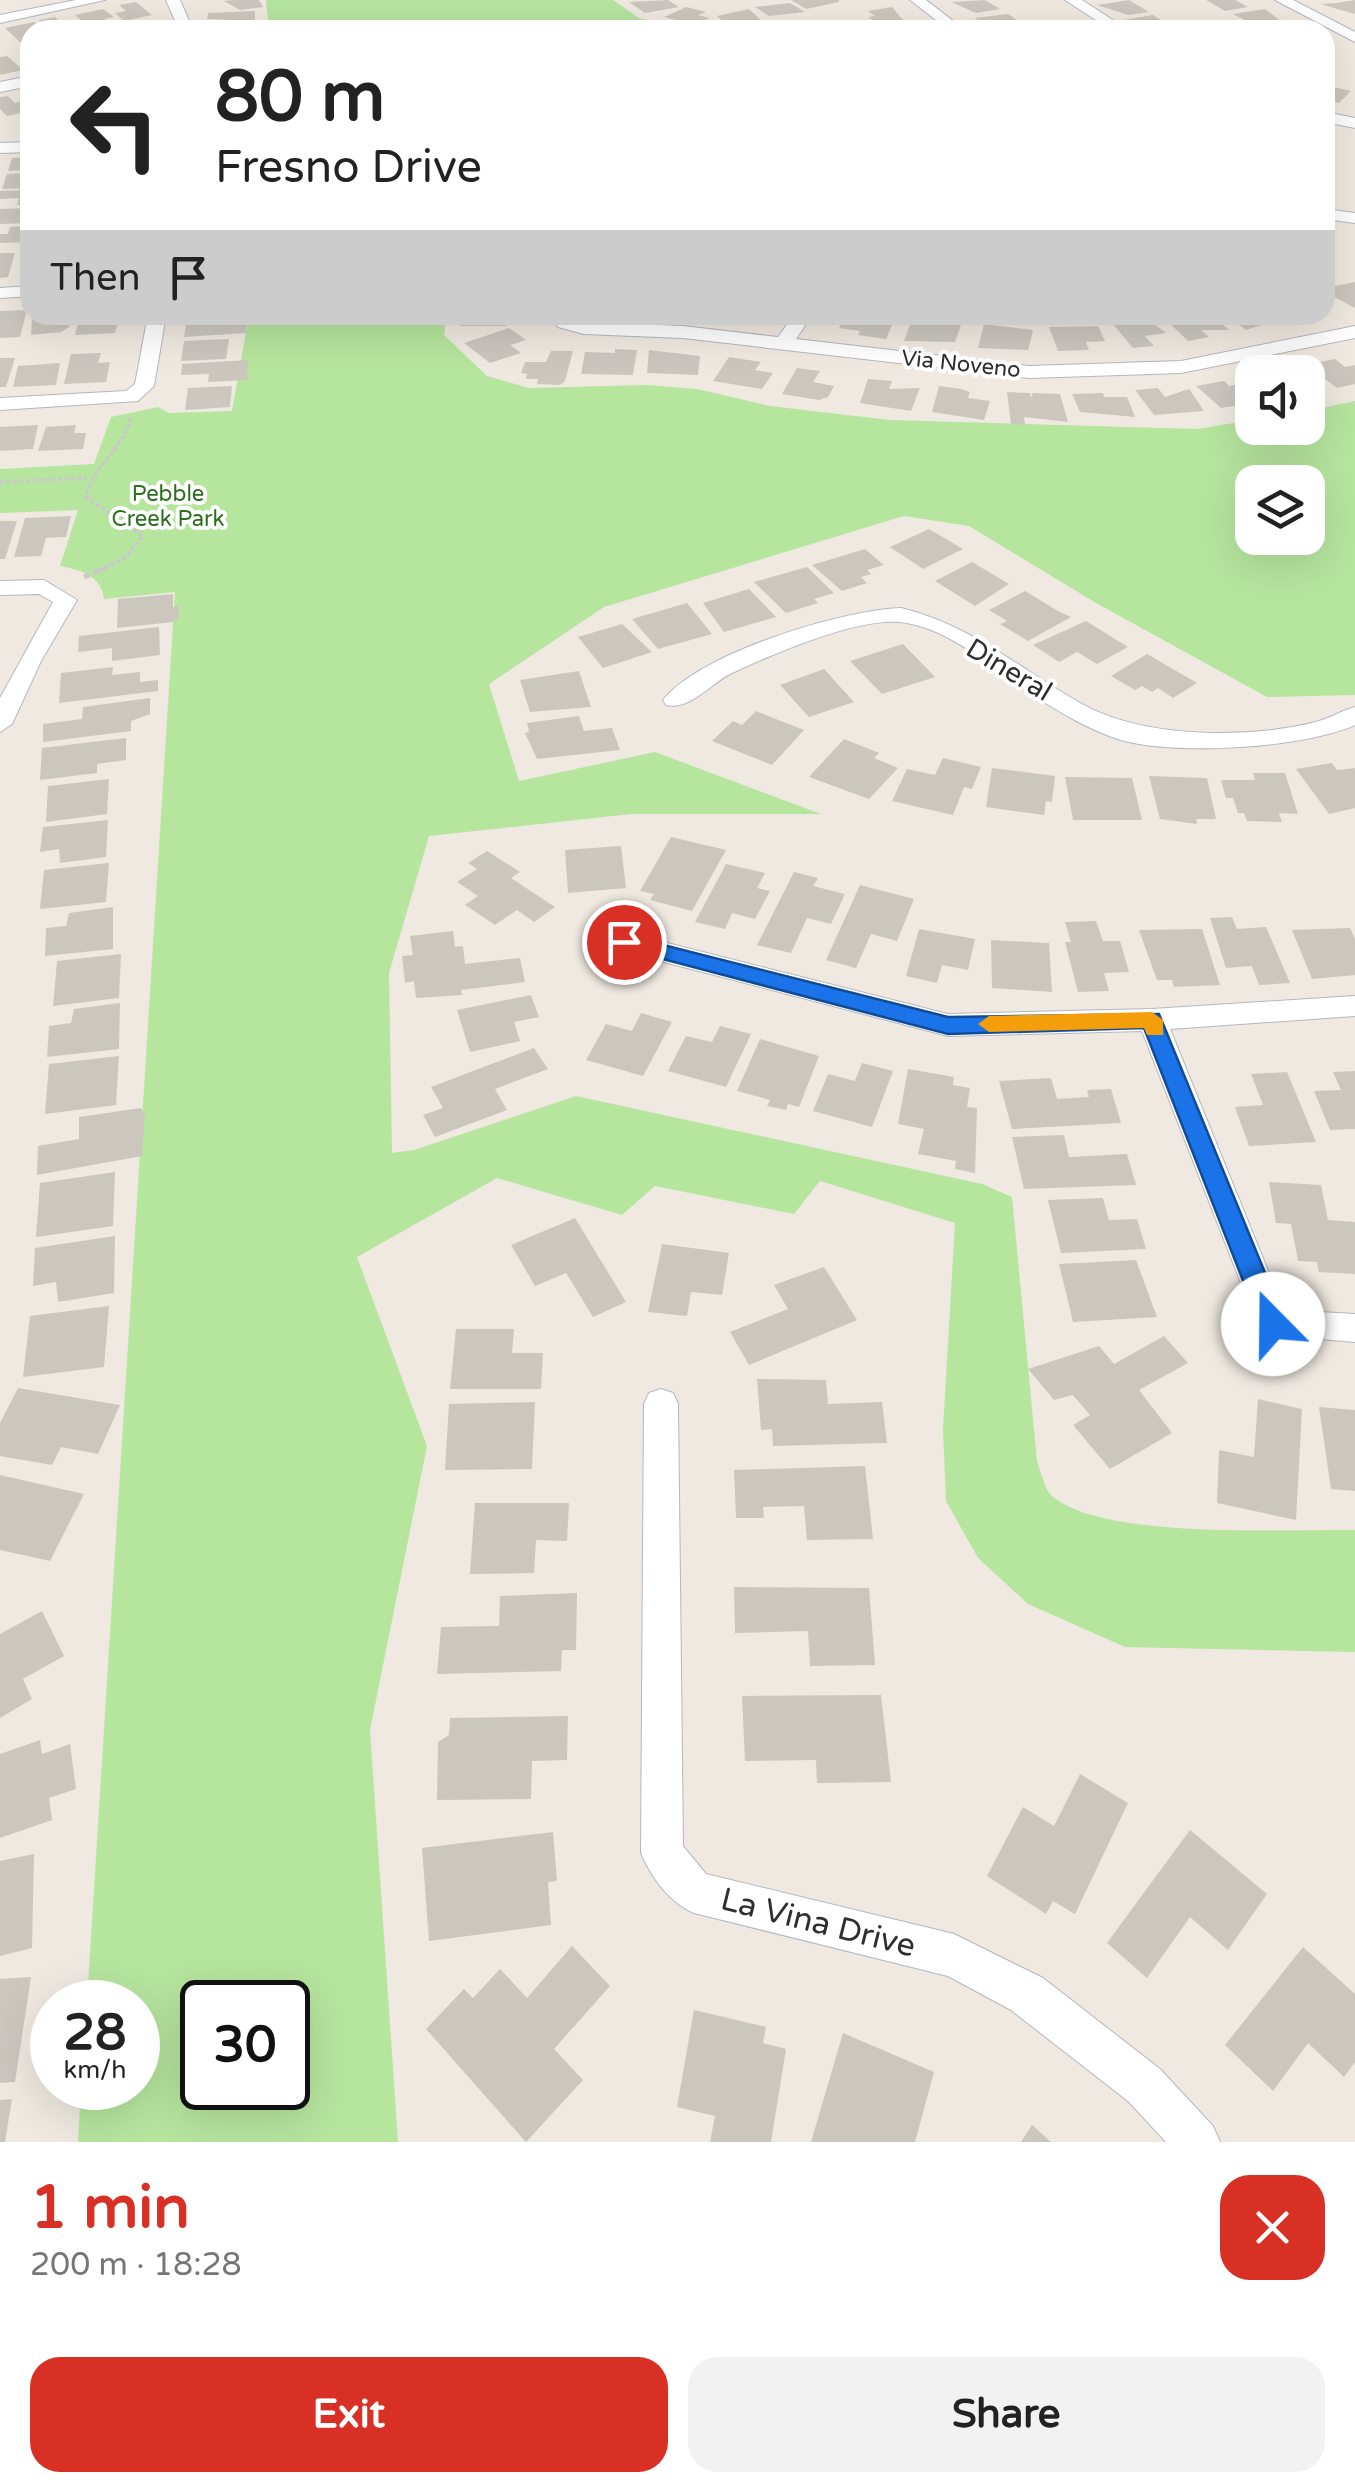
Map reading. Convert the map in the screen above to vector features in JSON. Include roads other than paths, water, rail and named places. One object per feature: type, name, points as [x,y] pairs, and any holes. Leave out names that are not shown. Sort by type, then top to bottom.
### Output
[{"type":"street","points":[[0,19],[98,0]]},
{"type":"street","points":[[917,0],[944,20]]},
{"type":"street","points":[[1072,0],[1105,20]]},
{"type":"street","points":[[1282,0],[1320,20]]},
{"type":"street","points":[[0,404],[126,405],[144,386],[154,325]]},
{"type":"street","name":"Via Noveno","points":[[616,325],[1029,372],[1180,367],[1355,332]]},
{"type":"street","points":[[782,344],[796,325]]},
{"type":"street","points":[[0,588],[44,587],[61,595],[66,606],[29,661],[0,724]]},
{"type":"street","name":"Dineral","points":[[675,700],[724,668],[861,622],[898,614],[934,624],[1084,715],[1130,734],[1167,738],[1276,737],[1341,723],[1355,715]]},
{"type":"street","points":[[624,942],[948,1026],[1152,1020],[1355,1006]]},
{"type":"street","points":[[1152,1020],[1273,1324],[1355,1328]]},
{"type":"street","name":"La Vina Drive","points":[[661,1404],[662,1854],[694,1892],[954,1956],[1027,1994],[1144,2085],[1196,2142]]},
{"type":"park label","name":"Pebble Creek Park","points":[[168,506]]}]
